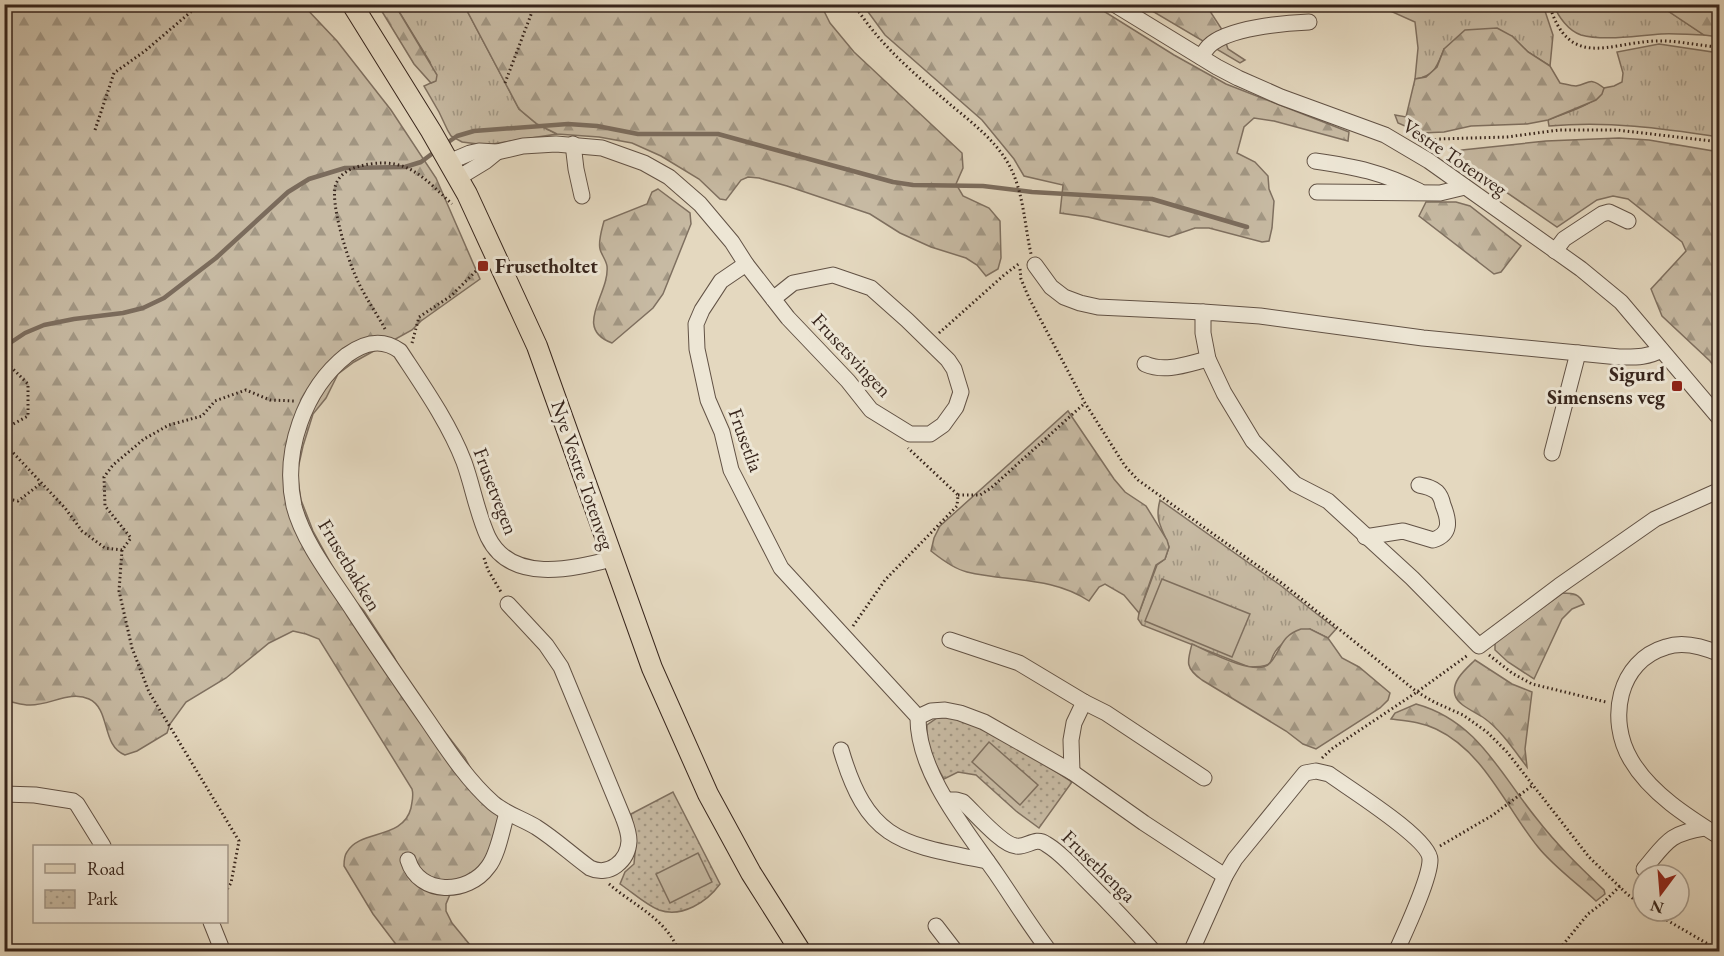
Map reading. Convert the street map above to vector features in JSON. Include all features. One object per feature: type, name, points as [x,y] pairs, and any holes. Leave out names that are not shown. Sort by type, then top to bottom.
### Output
[{"type":"main road","name":"Nye Vestre Totenveg","points":[[352,4],[454,170],[475,211],[549,378],[652,668],[708,794],[751,873],[801,951]]},
{"type":"street","name":"Vestre Totenveg","points":[[1114,4],[1201,57],[1263,90],[1368,128],[1401,144],[1465,186],[1581,269],[1621,302],[1719,420]]},
{"type":"street","points":[[1201,57],[1209,45],[1230,35],[1268,26],[1309,22]]},
{"type":"street","points":[[454,170],[486,162],[497,152],[537,144],[573,144],[617,152],[644,163],[686,190],[713,218],[746,264]]},
{"type":"street","points":[[573,144],[582,196]]},
{"type":"street","points":[[1315,161],[1367,170],[1398,180],[1421,193]]},
{"type":"street","points":[[1317,192],[1440,193],[1465,186]]},
{"type":"street","points":[[1555,251],[1564,239],[1602,214],[1609,212],[1628,221]]},
{"type":"street","points":[[1033,261],[1051,287],[1064,297],[1098,307],[1260,316],[1423,338],[1638,358],[1651,356],[1661,350]]},
{"type":"street","name":"Frusetsvingen","points":[[746,264],[773,299],[788,318],[848,381],[871,410],[910,434],[930,434],[943,424],[956,407],[961,392],[954,369],[930,342],[871,288],[833,275],[793,283],[773,299]]},
{"type":"street","name":"Frusetlia","points":[[746,264],[729,274],[712,292],[696,324],[697,349],[708,400],[722,432],[731,470],[781,568],[918,717]]},
{"type":"street","points":[[1203,312],[1203,333],[1208,359],[1224,393],[1254,441],[1295,484],[1328,501],[1412,578],[1479,646],[1646,526],[1672,511],[1719,490]]},
{"type":"street","name":"Frusetbakken","points":[[392,345],[381,341],[371,342],[349,354],[330,370],[308,402],[300,424],[291,468],[295,507],[303,530],[380,652],[456,762],[492,802],[507,813],[534,826],[597,872]]},
{"type":"street","name":"Frusetvegen","points":[[392,345],[400,351],[444,421],[464,462],[487,534],[500,554],[538,570],[578,568],[612,559]]},
{"type":"street","points":[[1552,453],[1578,353]]},
{"type":"street","points":[[1145,364],[1168,369],[1208,359]]},
{"type":"street","points":[[1365,537],[1403,531],[1433,540],[1446,533],[1449,519],[1440,496],[1430,488],[1419,485]]},
{"type":"street","points":[[508,604],[546,645],[561,667],[629,833],[629,844],[625,855],[609,870],[597,872]]},
{"type":"street","points":[[950,640],[1019,663],[1106,713],[1203,778]]},
{"type":"street","points":[[1719,654],[1706,648],[1679,645],[1667,646],[1644,658],[1633,669],[1622,690],[1618,716],[1623,744],[1634,765],[1658,792],[1719,837]]},
{"type":"street","points":[[1072,772],[1071,740],[1074,723],[1084,702]]},
{"type":"street","points":[[1050,951],[947,800],[924,756],[918,734],[918,717],[931,711],[960,713],[1020,741],[1072,772],[1225,876]]},
{"type":"street","points":[[841,750],[848,774],[864,808],[890,833],[911,844],[987,861]]},
{"type":"street","points":[[1191,951],[1235,859],[1305,773],[1316,771],[1329,774],[1407,830],[1427,848],[1431,859],[1396,951]]},
{"type":"street","points":[[4,794],[35,795],[73,801],[101,845]]},
{"type":"street","name":"Frusethenga","points":[[947,800],[963,802],[1011,845],[1018,847],[1032,841],[1045,843],[1070,864],[1154,951]]},
{"type":"street","points":[[408,860],[411,869],[420,878],[438,888],[453,888],[472,882],[489,867],[507,813]]},
{"type":"street","points":[[1649,863],[1672,837],[1682,831],[1704,828]]},
{"type":"street","points":[[212,923],[223,951]]},
{"type":"street","points":[[936,926],[956,951]]},
{"type":"path","points":[[95,130],[114,73],[145,51],[200,4]]},
{"type":"path","points":[[505,83],[535,4]]},
{"type":"path","points":[[854,4],[864,21],[892,53],[996,146],[1013,172],[1018,186],[1033,261]]},
{"type":"path","points":[[1549,4],[1562,31],[1583,47],[1599,50],[1645,42],[1668,41],[1719,48]]},
{"type":"path","points":[[1417,154],[1437,139],[1508,137],[1559,130],[1617,130],[1719,142]]},
{"type":"path","points":[[392,345],[377,314],[360,287],[348,255],[335,200],[334,190],[340,178],[350,169],[364,165],[393,163],[414,170],[465,214],[475,211]]},
{"type":"path","points":[[408,363],[419,317],[451,296],[483,264],[496,256]]},
{"type":"path","points":[[930,342],[1004,275],[1020,264],[1020,273],[1025,288],[1085,403],[1125,466],[1137,480],[1283,584],[1399,675],[1417,692],[1474,722],[1507,752],[1580,846],[1631,896]]},
{"type":"path","points":[[4,360],[28,384],[28,416],[4,429]]},
{"type":"path","points":[[228,888],[231,883],[239,841],[149,692],[132,648],[119,591],[123,550],[131,538],[105,506],[104,477],[113,465],[144,439],[169,425],[202,416],[215,400],[246,390],[270,400],[308,402]]},
{"type":"path","points":[[907,446],[958,495],[980,495],[1085,403]]},
{"type":"path","points":[[4,443],[40,484],[65,508],[82,531],[105,548],[123,550]]},
{"type":"path","points":[[4,498],[18,501],[40,484]]},
{"type":"path","points":[[844,638],[885,580],[957,506],[958,495]]},
{"type":"path","points":[[487,534],[481,549],[488,570],[508,604]]},
{"type":"path","points":[[1316,771],[1324,754],[1417,692],[1479,646],[1512,673],[1532,684],[1619,704]]},
{"type":"path","points":[[1427,848],[1445,844],[1492,815],[1533,785]]},
{"type":"path","points":[[597,872],[610,885],[662,925],[673,938],[679,951]]},
{"type":"path","points":[[1557,951],[1588,914],[1620,886]]},
{"type":"path","points":[[1671,923],[1719,951]]},
{"type":"green space","points":[[1380,4],[1543,5],[1553,35],[1550,66],[1528,52],[1512,36],[1444,49],[1431,73],[1415,79],[1418,48],[1415,22],[1379,6]]},
{"type":"green space","points":[[4,5],[303,5],[337,41],[391,110],[436,178],[480,279],[412,330],[354,362],[338,374],[326,398],[313,414],[297,473],[301,500],[313,531],[346,591],[364,611],[394,657],[410,687],[465,758],[478,782],[497,802],[501,854],[451,892],[446,904],[446,911],[452,923],[475,951],[401,951],[373,914],[344,866],[346,854],[353,845],[391,830],[406,818],[411,808],[413,792],[319,639],[293,631],[269,643],[226,678],[186,702],[170,724],[167,733],[137,751],[125,755],[112,744],[101,711],[89,699],[74,696],[37,705],[6,701],[4,696]]},
{"type":"green space","points":[[378,5],[395,5],[437,75],[436,81],[431,83],[414,64]]},
{"type":"green space","points":[[395,5],[464,5],[519,109],[537,124],[557,134],[486,145],[462,142],[451,136],[424,86],[435,81],[430,62]]},
{"type":"green space","points":[[464,5],[821,5],[830,23],[854,52],[962,153],[963,168],[956,184],[963,196],[989,208],[1000,221],[1001,258],[998,269],[986,276],[977,265],[966,258],[931,247],[900,233],[870,214],[787,186],[748,177],[741,180],[726,200],[720,199],[699,179],[661,156],[632,143],[599,137],[557,134],[537,124],[519,109]]},
{"type":"green space","points":[[863,5],[1094,5],[1174,55],[1226,84],[1349,132],[1348,141],[1274,121],[1254,118],[1244,127],[1237,153],[1255,162],[1268,176],[1269,189],[1274,201],[1269,241],[1262,242],[1209,228],[1195,228],[1169,237],[1088,217],[1060,213],[1063,185],[1024,176],[1014,159],[982,120],[885,35]]},
{"type":"green space","points":[[1142,5],[1206,5],[1221,28],[1228,49],[1245,60],[1240,63]]},
{"type":"green space","points":[[1554,5],[1659,5],[1704,35],[1590,37],[1581,35],[1568,27]]},
{"type":"green space","points":[[1659,5],[1719,5],[1719,37],[1704,35]]},
{"type":"green space","points":[[1497,28],[1512,36],[1528,52],[1550,66],[1560,83],[1576,86],[1595,82],[1604,88],[1602,94],[1596,100],[1548,120],[1527,124],[1471,126],[1444,132],[1421,133],[1398,123],[1395,115],[1406,117],[1415,79],[1426,77],[1437,67],[1444,49],[1465,30]]},
{"type":"green space","points":[[1659,44],[1719,53],[1719,137],[1634,126],[1593,124],[1549,126],[1548,120],[1588,104],[1601,94],[1604,88],[1622,82],[1623,73],[1617,52]]},
{"type":"green space","points":[[1619,138],[1649,140],[1719,152],[1719,373],[1710,361],[1662,316],[1651,289],[1686,251],[1682,242],[1628,199],[1613,196],[1597,200],[1557,227],[1455,157],[1454,153],[1462,150],[1546,141]]},
{"type":"green space","points":[[658,189],[690,213],[691,224],[663,294],[653,308],[612,343],[600,337],[595,329],[594,319],[606,277],[607,266],[600,246],[604,221],[647,204],[652,192]]},
{"type":"green space","points":[[1426,202],[1456,202],[1470,206],[1521,246],[1501,272],[1494,274],[1419,216]]},
{"type":"green space","points":[[1068,411],[1114,479],[1125,492],[1146,506],[1167,540],[1169,547],[1165,559],[1156,565],[1139,613],[1124,595],[1105,584],[1099,587],[1089,601],[1075,593],[1045,583],[962,571],[931,551],[940,526]]},
{"type":"green space","points":[[1160,500],[1280,585],[1336,629],[1328,638],[1310,629],[1303,632],[1281,645],[1269,664],[1249,667],[1142,625],[1138,619],[1139,613],[1157,565],[1165,559],[1169,547],[1159,520]]},
{"type":"green space","points":[[1162,579],[1250,614],[1232,657],[1145,621]]},
{"type":"green space","points":[[1563,593],[1576,595],[1584,604],[1572,609],[1562,619],[1534,679],[1508,662],[1495,650],[1495,642]]},
{"type":"green space","points":[[1301,629],[1310,629],[1328,638],[1342,658],[1359,667],[1390,693],[1388,700],[1380,708],[1316,749],[1303,744],[1286,731],[1202,680],[1193,672],[1189,664],[1192,644],[1232,662],[1264,667],[1274,658],[1285,639]]},
{"type":"green space","points":[[1475,660],[1512,684],[1532,692],[1525,749],[1527,767],[1496,728],[1463,706],[1455,695],[1457,680]]},
{"type":"green space","points":[[1416,704],[1437,712],[1472,736],[1499,767],[1545,829],[1604,890],[1605,894],[1596,901],[1551,861],[1526,832],[1481,766],[1453,739],[1425,725],[1391,719],[1395,713]]},
{"type":"green space","points":[[956,717],[989,728],[1072,782],[1039,828],[976,775],[958,772],[944,779],[931,753],[927,725],[937,718]]},
{"type":"green space","points":[[989,742],[1038,785],[1020,805],[972,762]]},
{"type":"green space","points":[[673,792],[720,884],[708,897],[693,907],[668,912],[649,905],[620,884],[625,872],[634,864],[636,842],[631,814]]},
{"type":"green space","points":[[698,853],[712,882],[670,903],[656,874]]},
{"type":"waterway","points":[[444,145],[457,136],[474,131],[568,124],[597,126],[638,134],[718,134],[893,182],[913,185],[983,186],[1032,192],[1152,199],[1247,227]]},
{"type":"waterway","points":[[4,347],[25,333],[44,325],[123,313],[143,308],[164,298],[216,258],[288,192],[309,179],[345,168],[405,167],[421,162],[437,150]]},
{"type":"place","name":"Frusetholtet","points":[[483,266]]},
{"type":"place","name":"Sigurd Simensens veg","points":[[1677,386]]}]
